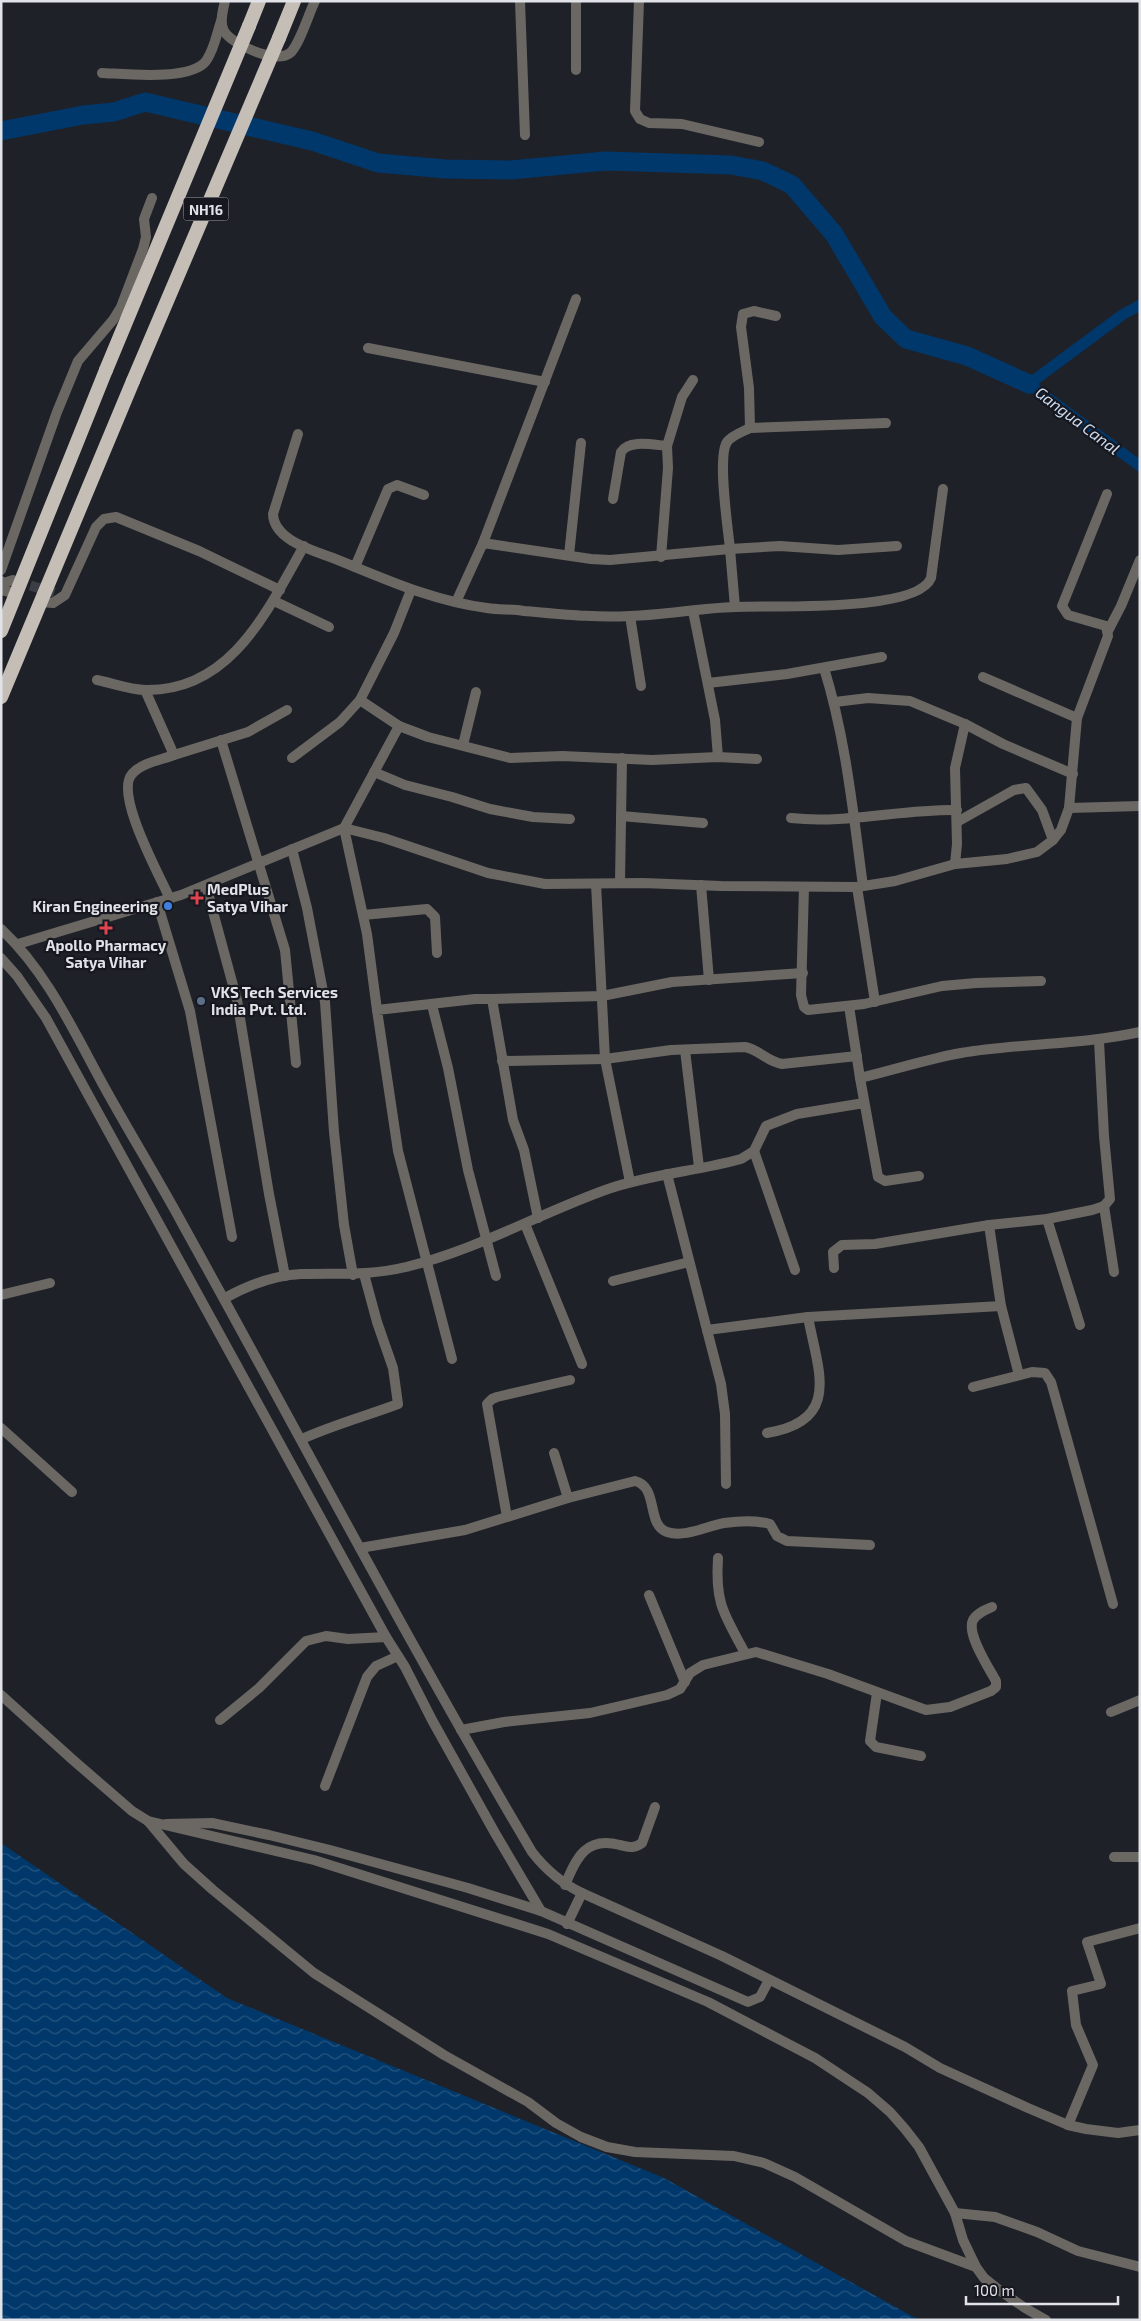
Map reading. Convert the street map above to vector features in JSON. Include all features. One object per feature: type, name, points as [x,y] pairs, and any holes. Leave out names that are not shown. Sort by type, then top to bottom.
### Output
[{"type":"highway","name":"NH16","points":[[1,631],[10,588],[106,370],[259,1]]},
{"type":"highway","name":"NH16","points":[[1,696],[294,1]]},
{"type":"street","points":[[102,73],[177,73],[198,68],[209,57],[221,21],[225,1]]},
{"type":"street","points":[[221,21],[224,32],[235,40],[260,54],[281,58],[291,53],[315,1]]},
{"type":"street","points":[[520,1],[525,135]]},
{"type":"street","points":[[576,1],[576,70]]},
{"type":"street","points":[[639,1],[636,111],[640,119],[649,123],[682,124],[759,142]]},
{"type":"street","points":[[1,570],[57,412],[78,361],[113,320],[121,307],[146,237],[144,219],[152,198]]},
{"type":"street","points":[[456,602],[483,543],[576,299]]},
{"type":"street","points":[[750,428],[749,388],[741,327],[743,314],[754,311],[776,316]]},
{"type":"street","points":[[368,348],[545,382]]},
{"type":"street","points":[[661,557],[668,468],[667,446],[682,397],[693,380]]},
{"type":"street","points":[[735,607],[723,468],[723,452],[731,437],[750,428],[886,423]]},
{"type":"street","points":[[298,434],[273,519],[281,532],[304,546],[411,590],[486,608],[588,617],[630,616],[735,607],[850,605],[914,593],[925,588],[931,578],[943,489]]},
{"type":"street","points":[[569,555],[581,443]]},
{"type":"street","points":[[613,499],[621,452],[624,448],[631,444],[667,446]]},
{"type":"street","points":[[355,567],[388,489],[397,485],[424,495]]},
{"type":"street","points":[[1107,494],[1062,606],[1068,615],[1101,624],[1106,626],[1108,631]]},
{"type":"street","points":[[40,602],[53,603],[60,594],[96,527],[104,520],[116,517],[199,551],[280,590]]},
{"type":"street","points":[[483,543],[610,560],[780,546],[838,550],[897,546]]},
{"type":"street","points":[[97,680],[145,690],[179,685],[210,674],[248,637],[274,601],[304,546]]},
{"type":"street","points":[[18,944],[170,899],[206,886],[344,828],[384,838],[488,873],[545,884],[620,883],[860,887],[895,881],[955,864],[1014,857],[1037,852],[1053,840],[1061,830],[1069,808],[1077,718],[1108,631],[1121,606],[1140,560]]},
{"type":"street","points":[[1,582],[10,588]]},
{"type":"street","points":[[292,758],[340,722],[360,700],[394,633],[411,590]]},
{"type":"street","points":[[274,601],[329,627]]},
{"type":"street","points":[[693,611],[715,720],[718,757]]},
{"type":"street","points":[[630,616],[641,686]]},
{"type":"street","points":[[708,684],[824,668],[882,657]]},
{"type":"street","points":[[824,668],[835,702],[846,758],[875,1002]]},
{"type":"street","points":[[983,677],[1077,718]]},
{"type":"street","points":[[145,690],[174,755]]},
{"type":"street","points":[[463,745],[476,692]]},
{"type":"street","points":[[835,702],[868,698],[910,702],[965,724],[1003,744],[1073,774]]},
{"type":"street","points":[[360,700],[398,726],[428,737],[510,758],[562,756],[652,760],[718,757],[757,759]]},
{"type":"street","points":[[170,899],[133,816],[127,790],[129,778],[133,772],[143,766],[248,732],[287,710]]},
{"type":"street","points":[[955,864],[957,810],[954,768],[965,724]]},
{"type":"street","points":[[398,726],[344,828],[363,915],[398,1151],[452,1359]]},
{"type":"street","points":[[220,740],[257,864],[282,937],[288,964],[296,1063]]},
{"type":"street","points":[[620,883],[622,758]]},
{"type":"street","points":[[374,772],[405,785],[452,796],[490,809],[533,817],[570,820]]},
{"type":"street","points":[[957,822],[1014,790],[1026,788],[1042,810],[1053,840]]},
{"type":"street","points":[[1069,808],[1140,806]]},
{"type":"street","points":[[791,818],[819,820],[854,819],[918,811],[957,810]]},
{"type":"street","points":[[621,816],[703,823]]},
{"type":"street","points":[[292,849],[307,908],[325,1002],[337,1162],[344,1225],[353,1275]]},
{"type":"street","points":[[596,884],[605,1059],[630,1182]]},
{"type":"street","points":[[701,885],[709,980]]},
{"type":"street","points":[[206,886],[221,937],[236,1000],[285,1276]]},
{"type":"street","points":[[804,887],[802,1002],[804,1007],[815,1011],[849,1006],[875,1002],[942,986],[1041,981]]},
{"type":"street","points":[[157,902],[190,1011],[232,1237]]},
{"type":"street","points":[[363,915],[427,909],[434,917],[438,953]]},
{"type":"street","points":[[1,929],[18,944],[66,1014],[104,1087],[225,1298],[258,1362],[461,1730],[532,1852],[544,1868],[565,1885],[688,1940],[767,1983],[905,2047],[940,2068],[1068,2125],[1118,2133],[1140,2130]]},
{"type":"street","points":[[1,958],[17,976],[46,1018],[486,1818],[541,1911]]},
{"type":"street","points":[[377,1010],[475,999],[602,996],[672,982],[803,973]]},
{"type":"street","points":[[492,999],[513,1120],[524,1150],[538,1218]]},
{"type":"street","points":[[432,1005],[448,1068],[460,1134],[496,1276]]},
{"type":"street","points":[[849,1006],[864,1103],[879,1179],[884,1181],[920,1176]]},
{"type":"street","points":[[860,1078],[960,1053],[1036,1044],[1099,1041],[1140,1032]]},
{"type":"street","points":[[834,1268],[833,1252],[842,1245],[875,1244],[989,1225],[1047,1219],[1104,1206],[1111,1193],[1104,1136],[1099,1041]]},
{"type":"street","points":[[502,1061],[605,1059],[685,1050],[745,1047],[753,1048],[773,1062],[782,1064],[857,1056]]},
{"type":"street","points":[[685,1050],[699,1168]]},
{"type":"street","points":[[225,1298],[248,1287],[285,1276],[299,1274],[364,1274],[428,1261],[486,1240],[608,1188],[741,1159],[754,1151],[766,1126],[774,1121],[797,1114],[864,1103]]},
{"type":"street","points":[[754,1151],[795,1270]]},
{"type":"street","points":[[667,1174],[721,1384],[725,1414],[726,1484]]},
{"type":"street","points":[[1104,1206],[1114,1272]]},
{"type":"street","points":[[1047,1219],[1080,1325]]},
{"type":"street","points":[[525,1224],[582,1364]]},
{"type":"street","points":[[989,1225],[1001,1306],[1019,1375]]},
{"type":"street","points":[[613,1281],[689,1262]]},
{"type":"street","points":[[302,1439],[324,1429],[398,1404],[393,1368],[377,1322],[364,1274]]},
{"type":"street","points":[[1,1295],[50,1284]]},
{"type":"street","points":[[707,1330],[808,1317],[1001,1306]]},
{"type":"street","points":[[767,1433],[787,1429],[798,1424],[808,1416],[820,1397],[818,1371],[808,1317]]},
{"type":"street","points":[[973,1387],[1019,1375],[1040,1372],[1045,1373],[1051,1382],[1113,1604]]},
{"type":"street","points":[[507,1517],[487,1404],[497,1397],[570,1380]]},
{"type":"street","points":[[1,1428],[72,1492]]},
{"type":"street","points":[[554,1453],[568,1498]]},
{"type":"street","points":[[360,1548],[465,1530],[568,1498],[635,1481],[641,1482],[646,1487],[661,1530],[670,1533],[694,1531],[725,1523],[763,1522],[770,1524],[777,1536],[787,1541],[870,1545]]},
{"type":"street","points":[[718,1558],[716,1584],[719,1604],[745,1653]]},
{"type":"street","points":[[650,1595],[685,1682]]},
{"type":"street","points":[[371,1608],[388,1599]]},
{"type":"street","points":[[461,1730],[504,1722],[606,1710],[667,1695],[680,1688],[690,1673],[696,1668],[745,1653],[765,1653],[918,1708],[932,1710],[950,1707],[995,1689],[996,1681],[974,1640],[972,1626],[974,1618],[992,1606]]},
{"type":"street","points":[[220,1720],[259,1688],[306,1642],[326,1636],[348,1639],[386,1637]]},
{"type":"street","points":[[325,1786],[367,1677],[376,1666],[398,1656]]},
{"type":"street","points":[[877,1693],[870,1741],[876,1747],[921,1756]]},
{"type":"street","points":[[1,1695],[132,1811],[148,1821],[314,1860],[548,1934],[708,2002],[814,2058],[868,2094],[890,2112],[919,2147],[955,2213],[963,2240],[976,2267],[984,2278],[1025,2308],[1046,2320]]},
{"type":"street","points":[[1111,1712],[1140,1700]]},
{"type":"street","points":[[565,1885],[580,1856],[592,1844],[604,1842],[632,1848],[642,1843],[655,1808]]},
{"type":"street","points":[[148,1821],[184,1864],[314,1973],[444,2055],[528,2102],[556,2123],[581,2137],[607,2147],[635,2152],[734,2156],[764,2163],[795,2177],[906,2241],[976,2267]]},
{"type":"street","points":[[158,1824],[212,1823],[270,1835],[459,1885],[541,1911],[740,2000],[752,2002],[760,1997],[767,1983]]},
{"type":"street","points":[[1114,1857],[1140,1857]]},
{"type":"street","points":[[567,1924],[582,1893]]},
{"type":"street","points":[[1068,2125],[1093,2065],[1076,2025],[1072,1991],[1101,1984],[1087,1942],[1140,1928]]},
{"type":"street","points":[[955,2213],[995,2217],[1029,2228],[1078,2251],[1140,2267]]},
{"type":"water","points":[[1,1843],[227,1998],[664,2178],[919,2320],[1,2320]]},
{"type":"waterway","points":[[1,131],[83,115],[114,112],[145,102],[312,141],[378,163],[446,169],[511,170],[606,161],[731,165],[763,171],[792,185],[834,234],[883,317],[906,339],[967,356],[1029,384]]},
{"type":"waterway","name":"Gangua Canal","points":[[1140,305],[1122,315],[1029,384],[1140,466]]},
{"type":"tunnel","points":[[16,581],[55,593]]},
{"type":"place","name":"MedPlus Satya Vihar","points":[[197,898]]},
{"type":"place","name":"Kiran Engineering","points":[[168,906]]},
{"type":"place","name":"Apollo Pharmacy Satya Vihar","points":[[106,928]]},
{"type":"place","name":"VKS Tech Services India Pvt. Ltd.","points":[[201,1001]]}]
